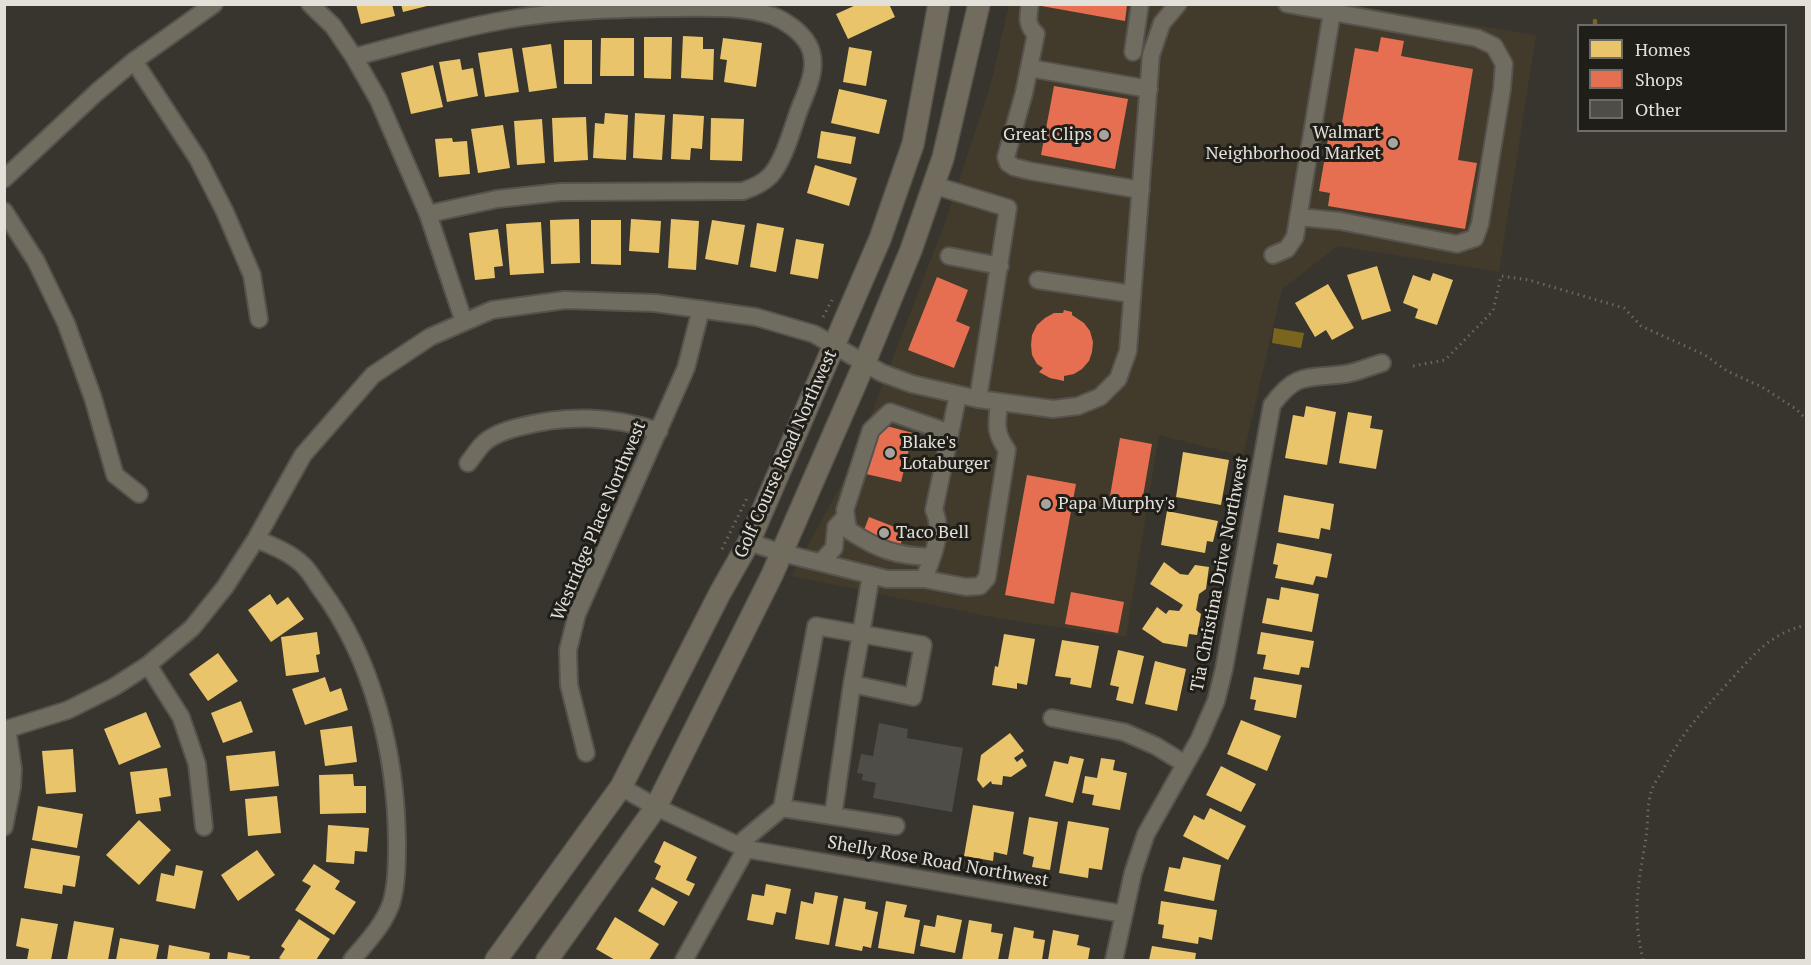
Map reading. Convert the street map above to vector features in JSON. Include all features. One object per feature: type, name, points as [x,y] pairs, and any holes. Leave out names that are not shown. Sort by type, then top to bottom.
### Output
[{"type":"main road","name":"Golf Course Road Northwest","points":[[496,960],[621,787],[720,593],[749,542],[880,239],[913,144],[939,4]]},
{"type":"main road","name":"Golf Course Road Northwest","points":[[547,960],[656,807],[782,553],[911,250],[943,158],[979,4]]},
{"type":"street","points":[[4,179],[134,61],[214,4]]},
{"type":"street","points":[[310,4],[333,26],[378,99],[428,214],[464,322]]},
{"type":"street","points":[[1030,4],[1029,28],[1036,34],[1024,93],[1006,157],[1008,163],[1030,171],[1141,190]]},
{"type":"street","points":[[1133,52],[1140,4]]},
{"type":"street","points":[[4,827],[13,769],[6,729],[68,710],[114,687],[148,665],[192,628],[225,587],[256,539],[303,455],[373,375],[430,337],[492,310],[565,300],[655,303],[701,309],[756,317],[814,334],[882,373],[912,384],[958,395],[1053,409],[1078,405],[1100,397],[1118,379],[1128,351],[1151,55],[1162,23],[1178,4]]},
{"type":"street","points":[[1287,4],[1477,38],[1494,46],[1504,64],[1480,224],[1475,238],[1457,244],[1340,221],[1298,218]]},
{"type":"street","points":[[354,57],[443,33],[496,22],[583,10],[710,8],[750,11],[774,17],[799,32],[809,45],[813,60],[811,80],[780,161],[770,176],[754,186],[742,191],[714,192],[561,192],[497,199],[428,214]]},
{"type":"street","points":[[1273,255],[1287,249],[1295,237],[1332,12]]},
{"type":"street","points":[[134,61],[198,159],[225,212],[252,275],[259,319]]},
{"type":"street","points":[[1029,68],[1149,89]]},
{"type":"street","points":[[933,185],[1008,208],[978,399]]},
{"type":"street","points":[[4,211],[36,261],[66,323],[93,398],[115,475],[139,494]]},
{"type":"street","points":[[949,256],[1000,266]]},
{"type":"street","points":[[1038,280],[1132,294]]},
{"type":"street","name":"Westridge Place Northwest","points":[[586,753],[569,685],[568,650],[578,614],[686,368],[701,309]]},
{"type":"street","name":"Tia Christina Drive Northwest","points":[[1114,960],[1133,873],[1146,834],[1198,740],[1216,701],[1224,669],[1272,405],[1285,388],[1306,376],[1348,374],[1382,363]]},
{"type":"street","points":[[924,579],[935,550],[938,520],[934,510],[958,395]]},
{"type":"street","points":[[749,542],[782,553],[887,579],[924,579],[966,587],[980,586],[987,578],[1006,450],[999,438],[997,427],[999,402]]},
{"type":"street","points":[[933,557],[905,556],[874,547],[848,530],[845,510],[871,430],[890,412],[950,433]]},
{"type":"street","points":[[468,463],[483,443],[505,431],[545,420],[579,418],[618,420],[659,432]]},
{"type":"street","points":[[821,562],[834,548],[836,527],[846,516]]},
{"type":"street","points":[[256,539],[285,552],[304,566],[329,600],[354,645],[374,696],[391,759],[397,807],[397,856],[391,904],[380,926],[352,960]]},
{"type":"street","points":[[833,816],[871,575]]},
{"type":"street","points":[[684,960],[742,847],[782,808],[816,626],[923,645],[913,697],[852,684]]},
{"type":"street","points":[[148,665],[181,717],[197,764],[204,827]]},
{"type":"street","points":[[1052,718],[1124,732],[1156,746],[1185,764]]},
{"type":"street","points":[[621,787],[656,807],[742,847]]},
{"type":"street","points":[[782,808],[896,826]]},
{"type":"street","name":"Shelly Rose Road Northwest","points":[[742,847],[1124,914]]},
{"type":"path","points":[[1413,366],[1445,360],[1493,311],[1501,276],[1529,280],[1624,308],[1641,326],[1705,355],[1727,371],[1762,387],[1806,418]]},
{"type":"path","points":[[824,317],[833,299]]},
{"type":"path","points":[[721,553],[751,488]]},
{"type":"path","points":[[1643,960],[1636,923],[1637,881],[1646,837],[1651,792],[1676,745],[1695,719],[1737,673],[1770,639],[1790,629],[1806,625]]},
{"type":"shaded area","points":[[1009,5],[1354,5],[1536,35],[1499,272],[1338,246],[1282,289],[1243,456],[1159,435],[1126,637],[1002,619],[791,576],[851,467],[946,220],[990,87]]},
{"type":"shaded area","points":[[1274,328],[1304,333],[1301,348],[1272,343]]},
{"type":"building: Homes","points":[[356,4],[392,4],[395,16],[361,24]]},
{"type":"building: Homes","points":[[401,4],[431,4],[431,5],[403,12]]},
{"type":"building: Homes","points":[[889,4],[895,17],[848,39],[836,14],[856,5]]},
{"type":"building: Homes","points":[[683,36],[703,37],[703,49],[714,49],[713,80],[681,78]]},
{"type":"building: Homes","points":[[644,37],[672,37],[671,79],[644,78]]},
{"type":"building: Homes","points":[[601,38],[634,38],[634,76],[600,76]]},
{"type":"building: Homes","points":[[723,38],[762,43],[756,87],[724,82],[727,60],[720,59]]},
{"type":"building: Homes","points":[[564,40],[592,40],[592,84],[564,84]]},
{"type":"building: Homes","points":[[551,44],[557,88],[529,92],[522,48]]},
{"type":"building: Homes","points":[[849,47],[872,51],[866,86],[843,82]]},
{"type":"building: Homes","points":[[512,48],[519,92],[485,97],[478,53]]},
{"type":"building: Homes","points":[[460,59],[462,70],[473,68],[478,96],[447,102],[439,62]]},
{"type":"building: Homes","points":[[433,65],[443,107],[411,114],[401,73]]},
{"type":"building: Homes","points":[[839,89],[887,100],[879,134],[831,123]]},
{"type":"building: Homes","points":[[605,113],[628,115],[626,160],[593,158],[595,123],[604,124]]},
{"type":"building: Homes","points":[[635,113],[665,115],[662,160],[633,158]]},
{"type":"building: Homes","points":[[673,114],[704,116],[702,149],[691,148],[690,160],[671,159]]},
{"type":"building: Homes","points":[[586,117],[588,160],[554,162],[552,118]]},
{"type":"building: Homes","points":[[711,118],[744,119],[742,161],[710,160]]},
{"type":"building: Homes","points":[[542,119],[545,163],[517,165],[514,121]]},
{"type":"building: Homes","points":[[503,125],[510,168],[478,173],[471,129]]},
{"type":"building: Homes","points":[[821,131],[856,137],[851,164],[817,158]]},
{"type":"building: Homes","points":[[452,138],[453,142],[467,141],[470,174],[439,177],[435,139]]},
{"type":"building: Homes","points":[[815,165],[857,178],[849,206],[807,193]]},
{"type":"building: Homes","points":[[579,219],[580,263],[551,264],[550,220]]},
{"type":"building: Homes","points":[[631,219],[661,221],[659,253],[629,251]]},
{"type":"building: Homes","points":[[671,219],[699,221],[696,270],[668,268]]},
{"type":"building: Homes","points":[[591,220],[621,220],[621,265],[591,264]]},
{"type":"building: Homes","points":[[712,220],[745,225],[738,265],[705,259]]},
{"type":"building: Homes","points":[[541,222],[544,273],[510,275],[506,224]]},
{"type":"building: Homes","points":[[757,223],[784,228],[776,272],[750,267]]},
{"type":"building: Homes","points":[[498,229],[503,266],[494,267],[495,278],[475,280],[469,233]]},
{"type":"building: Homes","points":[[796,239],[824,244],[818,279],[790,274]]},
{"type":"building: Homes","points":[[1377,266],[1391,311],[1362,320],[1347,275]]},
{"type":"building: Homes","points":[[1433,273],[1453,280],[1437,325],[1415,318],[1418,309],[1403,303],[1413,275],[1430,281]]},
{"type":"building: Homes","points":[[1328,284],[1354,328],[1332,340],[1326,330],[1315,337],[1295,303]]},
{"type":"building: Homes","points":[[1306,406],[1336,412],[1327,465],[1285,458],[1293,415],[1304,417]]},
{"type":"building: Homes","points":[[1348,412],[1372,416],[1370,428],[1383,430],[1376,469],[1339,463]]},
{"type":"building: Homes","points":[[1183,452],[1229,460],[1221,505],[1176,497]]},
{"type":"building: Homes","points":[[1284,495],[1334,504],[1330,530],[1321,528],[1319,539],[1278,532]]},
{"type":"building: Homes","points":[[1167,511],[1218,521],[1213,542],[1207,541],[1205,553],[1161,545]]},
{"type":"building: Homes","points":[[1277,543],[1332,554],[1327,578],[1316,576],[1313,585],[1275,578],[1278,565],[1273,564]]},
{"type":"building: Homes","points":[[1164,562],[1180,574],[1188,575],[1195,565],[1209,567],[1206,589],[1199,594],[1196,610],[1201,614],[1197,635],[1189,634],[1187,647],[1163,643],[1142,629],[1157,607],[1166,614],[1169,610],[1179,611],[1183,605],[1150,584]]},
{"type":"building: Homes","points":[[1281,587],[1319,594],[1312,632],[1262,623],[1267,598],[1279,600]]},
{"type":"building: Homes","points":[[270,594],[277,605],[288,597],[304,619],[271,642],[248,610]]},
{"type":"building: Homes","points":[[317,632],[320,654],[316,655],[319,672],[286,676],[281,637]]},
{"type":"building: Homes","points":[[1261,632],[1314,641],[1309,668],[1301,667],[1299,675],[1263,669],[1266,655],[1257,654]]},
{"type":"building: Homes","points":[[1004,634],[1035,639],[1027,685],[1017,683],[1017,689],[992,685]]},
{"type":"building: Homes","points":[[1062,640],[1099,646],[1091,688],[1070,684],[1071,678],[1055,676]]},
{"type":"building: Homes","points":[[1118,650],[1144,656],[1133,704],[1116,700],[1119,687],[1110,685]]},
{"type":"building: Homes","points":[[218,653],[238,681],[208,701],[189,674]]},
{"type":"building: Homes","points":[[1155,661],[1186,669],[1177,711],[1145,704]]},
{"type":"building: Homes","points":[[325,677],[330,692],[341,688],[348,710],[305,725],[292,689]]},
{"type":"building: Homes","points":[[1254,677],[1302,685],[1296,718],[1254,710],[1256,700],[1250,699]]},
{"type":"building: Homes","points":[[241,701],[253,732],[223,743],[211,713]]},
{"type":"building: Homes","points":[[146,712],[161,747],[119,765],[104,729]]},
{"type":"building: Homes","points":[[1241,720],[1281,736],[1267,771],[1227,754]]},
{"type":"building: Homes","points":[[352,726],[357,762],[325,766],[320,730]]},
{"type":"building: Homes","points":[[1010,733],[1024,751],[1014,758],[1017,762],[1022,758],[1027,766],[1011,777],[1003,776],[1002,785],[992,784],[991,781],[983,788],[977,780],[981,755]]},
{"type":"building: Homes","points":[[73,749],[76,792],[46,794],[42,751]]},
{"type":"building: Homes","points":[[275,751],[279,786],[230,791],[226,756]]},
{"type":"building: Homes","points":[[1070,756],[1084,759],[1073,803],[1045,796],[1054,761],[1068,764]]},
{"type":"building: Homes","points":[[1101,758],[1115,760],[1113,770],[1127,773],[1120,810],[1092,805],[1094,795],[1082,793],[1085,776],[1097,778]]},
{"type":"building: Homes","points":[[1221,766],[1256,784],[1241,812],[1206,795]]},
{"type":"building: Homes","points":[[167,768],[171,796],[159,798],[161,811],[136,814],[130,772]]},
{"type":"building: Homes","points":[[353,774],[354,786],[366,786],[366,813],[320,814],[319,775]]},
{"type":"building: Homes","points":[[277,796],[281,833],[248,836],[245,799]]},
{"type":"building: Homes","points":[[973,805],[1014,812],[1007,855],[994,852],[993,861],[964,856]]},
{"type":"building: Homes","points":[[38,806],[83,814],[77,848],[32,840]]},
{"type":"building: Homes","points":[[1210,808],[1246,826],[1228,860],[1183,836],[1194,815],[1204,820]]},
{"type":"building: Homes","points":[[1029,817],[1058,822],[1050,870],[1032,867],[1034,857],[1023,854]]},
{"type":"building: Homes","points":[[139,820],[171,850],[139,885],[106,855]]},
{"type":"building: Homes","points":[[1068,821],[1109,828],[1102,870],[1089,868],[1088,878],[1059,873]]},
{"type":"building: Homes","points":[[328,825],[369,828],[367,852],[355,851],[354,864],[326,862]]},
{"type":"building: Homes","points":[[664,841],[697,857],[686,880],[695,884],[689,896],[655,879],[661,866],[654,862]]},
{"type":"building: Homes","points":[[31,848],[80,856],[75,887],[63,885],[62,894],[24,888]]},
{"type":"building: Homes","points":[[257,850],[275,875],[238,901],[221,875]]},
{"type":"building: Homes","points":[[1183,857],[1221,865],[1214,901],[1164,891],[1169,867],[1180,869]]},
{"type":"building: Homes","points":[[314,864],[340,881],[335,889],[356,902],[334,935],[295,910],[311,886],[302,881]]},
{"type":"building: Homes","points":[[176,865],[203,871],[195,909],[156,901],[161,873],[174,876]]},
{"type":"building: Homes","points":[[766,884],[791,889],[786,914],[776,912],[773,925],[747,920],[752,894],[764,896]]},
{"type":"building: Homes","points":[[652,887],[678,902],[664,926],[638,911]]},
{"type":"building: Homes","points":[[815,892],[838,896],[829,945],[795,939],[801,901],[813,904]]},
{"type":"building: Homes","points":[[844,898],[866,902],[865,909],[878,912],[871,948],[863,946],[862,951],[835,946]]},
{"type":"building: Homes","points":[[886,901],[907,905],[904,917],[920,920],[914,954],[878,948]]},
{"type":"building: Homes","points":[[1161,901],[1217,910],[1212,940],[1199,937],[1198,944],[1162,938],[1164,925],[1158,924]]},
{"type":"building: Homes","points":[[937,915],[962,920],[955,953],[920,946],[924,925],[935,927]]},
{"type":"building: Homes","points":[[615,917],[659,944],[649,960],[615,960],[596,949]]},
{"type":"building: Homes","points":[[21,918],[58,924],[51,960],[27,960],[29,949],[16,946]]},
{"type":"building: Homes","points":[[299,919],[330,939],[316,960],[279,958],[285,949],[281,946]]},
{"type":"building: Homes","points":[[969,920],[992,924],[991,932],[1003,934],[998,960],[962,960]]},
{"type":"building: Homes","points":[[74,921],[114,928],[108,960],[67,960]]},
{"type":"building: Homes","points":[[1014,927],[1034,931],[1033,938],[1045,940],[1042,960],[1008,960]]},
{"type":"building: Homes","points":[[1053,930],[1079,935],[1077,945],[1090,948],[1088,960],[1048,960]]},
{"type":"building: Homes","points":[[120,938],[159,945],[156,960],[116,960]]},
{"type":"building: Homes","points":[[169,945],[210,953],[209,960],[167,960]]},
{"type":"building: Homes","points":[[1152,946],[1196,953],[1195,960],[1149,960]]},
{"type":"building: Homes","points":[[228,952],[250,956],[249,960],[227,960]]},
{"type":"building: Shops","points":[[1036,5],[1127,5],[1125,21]]},
{"type":"building: Shops","points":[[1381,37],[1404,41],[1401,56],[1473,69],[1458,160],[1477,163],[1465,229],[1328,206],[1330,193],[1319,191],[1328,139],[1339,140],[1355,48],[1378,52]]},
{"type":"building: Shops","points":[[1054,86],[1128,99],[1115,169],[1041,155]]},
{"type":"building: Shops","points":[[937,277],[968,290],[956,321],[970,327],[954,368],[908,350]]},
{"type":"building: Shops","points":[[1064,310],[1072,312],[1072,315],[1084,323],[1090,331],[1093,342],[1089,361],[1074,374],[1064,376],[1064,381],[1050,378],[1039,372],[1043,368],[1037,364],[1032,355],[1031,345],[1032,335],[1037,325],[1054,313],[1063,313]]},
{"type":"building: Shops","name":"Blake's Lotaburger","points":[[879,424],[913,433],[901,482],[866,474]]},
{"type":"building: Shops","points":[[1120,438],[1152,444],[1142,502],[1110,496]]},
{"type":"building: Shops","points":[[1027,475],[1076,484],[1054,604],[1005,595]]},
{"type":"building: Shops","name":"Taco Bell","points":[[869,517],[905,531],[899,549],[862,535]]},
{"type":"building: Shops","points":[[1071,592],[1124,602],[1118,633],[1065,624]]},
{"type":"building: Other","points":[[879,723],[908,729],[907,738],[963,748],[952,812],[873,798],[876,783],[862,780],[863,774],[857,773],[861,754],[873,756]]},
{"type":"place","name":"Great Clips","points":[[1104,135]]},
{"type":"place","name":"Walmart Neighborhood Market","points":[[1393,143]]},
{"type":"place","name":"Blake's Lotaburger","points":[[890,453]]},
{"type":"place","name":"Papa Murphy's","points":[[1046,504]]},
{"type":"place","name":"Taco Bell","points":[[884,533]]}]
